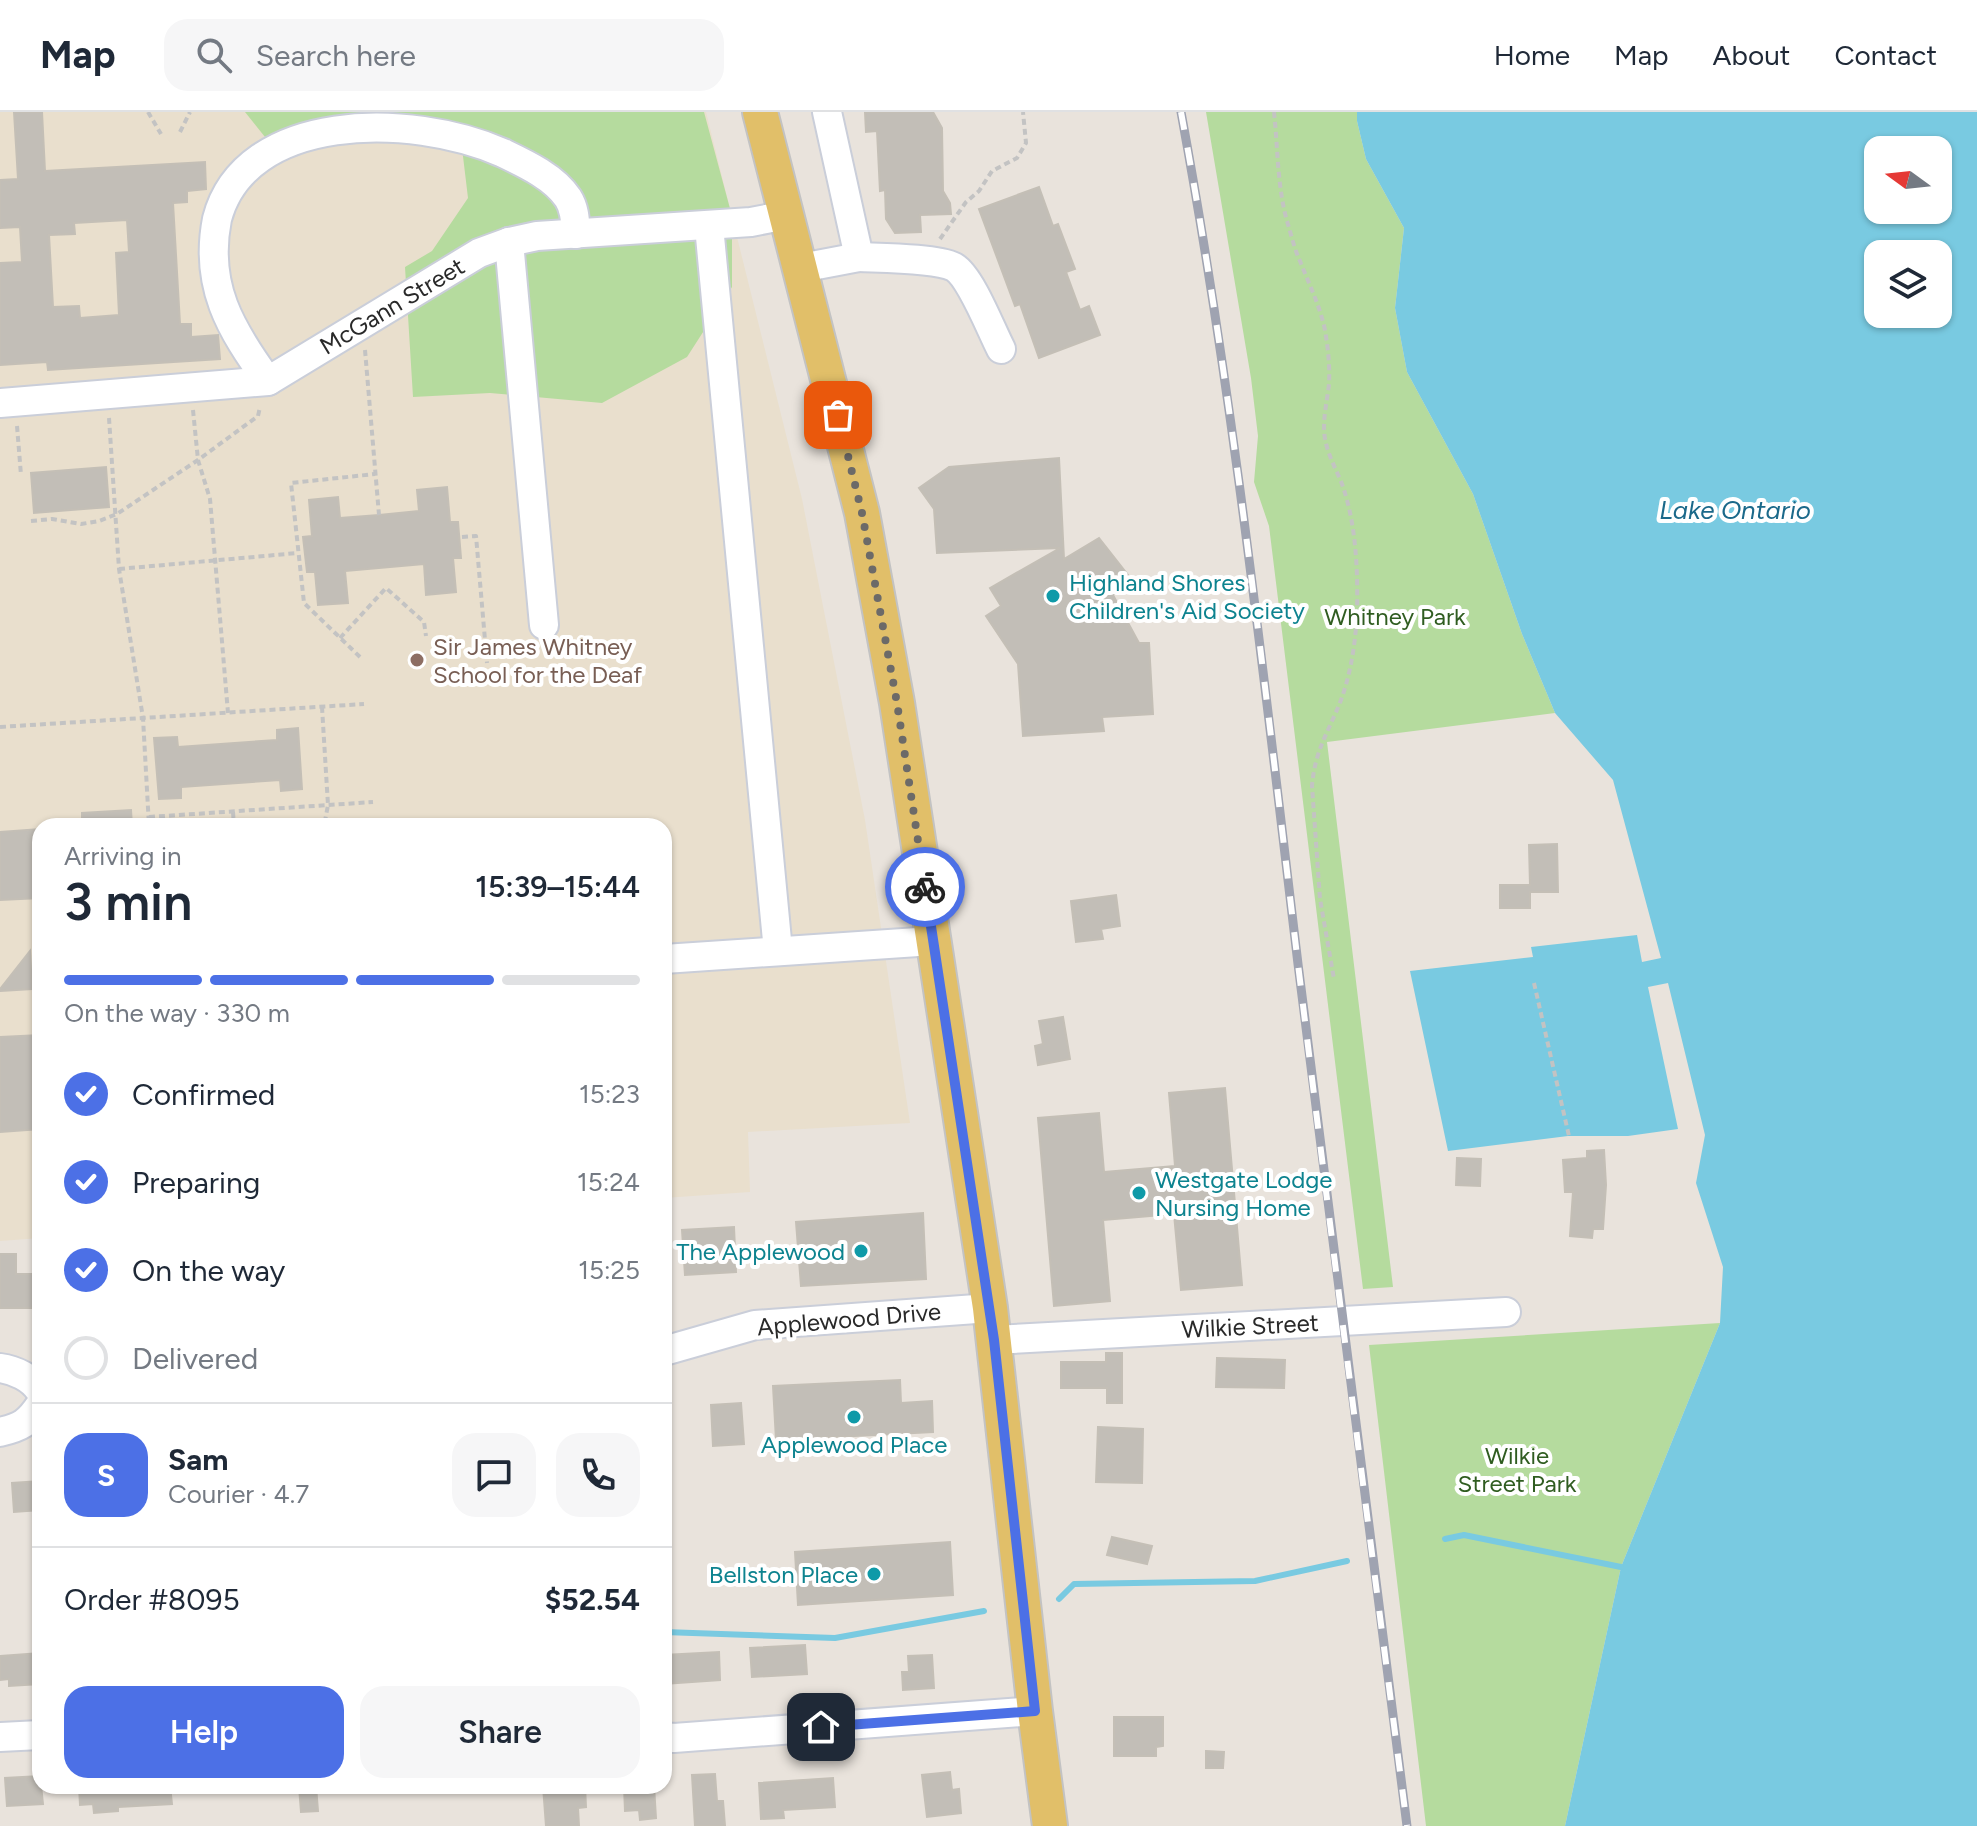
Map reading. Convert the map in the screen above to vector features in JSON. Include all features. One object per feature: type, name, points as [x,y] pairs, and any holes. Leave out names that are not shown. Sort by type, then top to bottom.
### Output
[{"type":"main road","points":[[760,112],[862,513],[897,703],[992,1324],[1050,1826]]},
{"type":"street","points":[[827,112],[859,257]]},
{"type":"street","points":[[268,381],[229,322],[218,294],[213,265],[214,236],[220,206],[231,180],[250,154],[275,134],[304,122],[344,116],[393,120],[440,130],[486,145],[529,166],[556,185],[568,199],[575,215],[576,234]]},
{"type":"street","name":"McGann Street","points":[[0,403],[268,381],[479,253],[509,242],[537,236],[751,222],[787,215]]},
{"type":"street","points":[[709,226],[778,951]]},
{"type":"street","points":[[509,242],[544,625]]},
{"type":"street","points":[[801,268],[859,257],[953,266],[966,278],[1001,349]]},
{"type":"street","points":[[672,958],[933,941]]},
{"type":"street","name":"Wilkie Street","points":[[992,1324],[1506,1312]]},
{"type":"street","name":"Applewood Drive","points":[[672,1349],[755,1325],[992,1324]]},
{"type":"street","points":[[0,1368],[9,1369],[32,1381]]},
{"type":"street","points":[[0,1432],[15,1428],[32,1417]]},
{"type":"street","points":[[672,1738],[1035,1711]]},
{"type":"street","points":[[0,1737],[32,1735]]},
{"type":"path","points":[[148,112],[161,134]]},
{"type":"path","points":[[180,132],[190,112]]},
{"type":"path","points":[[924,261],[992,171],[1017,158],[1026,143],[1023,112]]},
{"type":"path","points":[[1274,112],[1278,176],[1286,218],[1325,328],[1329,360],[1325,436],[1331,461],[1342,484],[1356,564],[1357,613],[1352,661],[1341,699],[1318,750],[1312,786],[1320,899],[1334,979]]},
{"type":"path","points":[[362,324],[379,515]]},
{"type":"path","points":[[31,521],[52,519],[81,524],[117,514],[258,416],[268,381]]},
{"type":"path","points":[[190,387],[198,460],[210,499],[228,713]]},
{"type":"path","points":[[107,394],[119,569],[143,718],[149,817],[373,802]]},
{"type":"path","points":[[360,657],[304,603],[291,483],[375,474]]},
{"type":"path","points":[[462,537],[476,536],[487,663]]},
{"type":"path","points":[[119,569],[298,553]]},
{"type":"path","points":[[340,638],[386,588],[424,622],[426,636]]},
{"type":"path","points":[[0,727],[364,704]]},
{"type":"path","points":[[322,707],[328,805],[326,818]]},
{"type":"path","points":[[233,812],[233,818]]},
{"type":"path","points":[[1534,983],[1569,1136]]},
{"type":"shaded area","name":"Sir James Whitney School for the Deaf","points":[[0,112],[706,112],[802,499],[865,820],[910,1123],[748,1132],[750,1192],[672,1197],[672,818],[32,818],[32,1239],[0,1241]]},
{"type":"green space","points":[[245,112],[704,112],[732,216],[732,287],[687,357],[602,403],[490,393],[413,397],[405,267],[432,251],[468,198],[462,148],[386,131],[327,142],[265,137]]},
{"type":"green space","name":"Whitney Park","points":[[1206,112],[1357,112],[1366,159],[1404,228],[1395,308],[1407,372],[1473,494],[1522,634],[1555,713],[1327,742],[1393,1287],[1363,1289],[1269,526],[1254,482],[1258,436],[1251,378]]},
{"type":"green space","name":"Wilkie Street Park","points":[[1720,1323],[1621,1567],[1565,1826],[1426,1826],[1369,1345]]},
{"type":"water","name":"Lake Ontario","points":[[1357,112],[1977,112],[1977,1826],[1565,1826],[1621,1567],[1720,1323],[1723,1267],[1696,1183],[1705,1135],[1668,983],[1648,987],[1678,1129],[1628,1136],[1568,1136],[1448,1151],[1410,971],[1533,957],[1531,947],[1637,935],[1642,962],[1661,958],[1613,780],[1555,713],[1522,634],[1473,494],[1407,372],[1395,308],[1404,228],[1366,159]]},
{"type":"building","points":[[14,112],[42,112],[45,171],[205,162],[206,189],[187,191],[187,202],[173,203],[180,324],[191,324],[191,337],[218,335],[220,359],[48,370],[47,362],[0,365],[0,263],[22,262],[20,227],[0,228],[0,180],[18,179]],"holes":[[[127,220],[129,252],[116,253],[119,315],[80,318],[79,306],[53,307],[49,235],[75,234],[74,223]]]},
{"type":"building","points":[[865,112],[933,112],[942,128],[943,191],[950,203],[951,214],[920,215],[921,232],[895,233],[886,219],[885,190],[880,191],[877,131],[866,132]]},
{"type":"building","points":[[1039,187],[1053,226],[1058,224],[1075,269],[1066,272],[1080,310],[1089,306],[1100,335],[1039,358],[1020,304],[1015,306],[979,209]]},
{"type":"building","name":"Highland Shores Children's Aid Society","points":[[1059,458],[1064,559],[1099,538],[1132,580],[1113,595],[1139,643],[1149,643],[1153,714],[1102,717],[1104,731],[1023,736],[1018,664],[986,616],[1001,606],[990,588],[1060,548],[937,553],[934,509],[919,488],[949,467]]},
{"type":"building","points":[[106,467],[109,507],[34,513],[31,473]]},
{"type":"building","points":[[447,487],[450,522],[458,522],[461,558],[453,558],[456,592],[426,595],[424,564],[345,571],[348,603],[318,605],[315,572],[307,572],[303,537],[312,536],[309,500],[338,497],[340,518],[379,515],[419,511],[417,490]]},
{"type":"building","points":[[298,728],[302,789],[281,791],[280,780],[181,787],[181,798],[159,799],[154,738],[177,737],[178,747],[277,740],[277,730]]},
{"type":"building","points":[[131,810],[132,818],[82,818],[82,813]]},
{"type":"building","points":[[32,830],[32,898],[0,900],[0,832]]},
{"type":"building","points":[[1557,844],[1558,892],[1530,892],[1530,908],[1500,908],[1500,885],[1530,885],[1529,845]]},
{"type":"building","points":[[1116,895],[1120,926],[1101,929],[1103,939],[1076,942],[1071,901]]},
{"type":"building","points":[[30,951],[32,989],[0,991],[0,989]]},
{"type":"building","points":[[1063,1017],[1070,1059],[1038,1065],[1035,1046],[1043,1044],[1039,1021]]},
{"type":"building","points":[[32,1035],[32,1130],[0,1132],[0,1037]]},
{"type":"building","name":"Westgate Lodge Nursing Home","points":[[1225,1088],[1242,1285],[1181,1290],[1174,1214],[1103,1220],[1110,1301],[1054,1306],[1038,1118],[1099,1113],[1104,1172],[1175,1166],[1169,1093]]},
{"type":"building","points":[[1604,1150],[1606,1185],[1603,1229],[1593,1229],[1592,1238],[1570,1236],[1573,1192],[1565,1192],[1563,1160],[1587,1158],[1587,1151]]},
{"type":"building","points":[[1457,1158],[1481,1159],[1480,1186],[1456,1185]]},
{"type":"building","name":"The Applewood","points":[[923,1213],[926,1279],[801,1286],[796,1222]]},
{"type":"building","points":[[734,1227],[736,1272],[685,1275],[682,1230]]},
{"type":"building","points":[[0,1254],[16,1254],[16,1274],[32,1274],[32,1308],[0,1308]]},
{"type":"building","points":[[1106,1353],[1122,1353],[1122,1403],[1107,1403],[1107,1388],[1061,1388],[1061,1362],[1106,1362]]},
{"type":"building","points":[[1217,1358],[1285,1360],[1284,1388],[1216,1387]]},
{"type":"building","name":"Applewood Place","points":[[900,1380],[901,1403],[932,1401],[933,1432],[776,1440],[773,1386]]},
{"type":"building","points":[[741,1403],[744,1444],[713,1446],[711,1405]]},
{"type":"building","points":[[1098,1427],[1143,1429],[1142,1483],[1096,1482]]},
{"type":"building","points":[[32,1482],[32,1511],[14,1512],[12,1483]]},
{"type":"building","points":[[1112,1537],[1152,1546],[1147,1564],[1107,1555]]},
{"type":"building","name":"Bellston Place","points":[[950,1542],[953,1595],[798,1605],[795,1552]]},
{"type":"building","points":[[805,1645],[807,1674],[752,1677],[750,1648]]},
{"type":"building","points":[[719,1652],[720,1680],[672,1683],[672,1655]]},
{"type":"building","points":[[32,1654],[32,1685],[9,1686],[9,1679],[0,1680],[0,1656]]},
{"type":"building","points":[[932,1655],[934,1688],[903,1690],[902,1672],[909,1672],[908,1656]]},
{"type":"building","points":[[1114,1717],[1163,1717],[1163,1746],[1156,1747],[1156,1756],[1114,1756]]},
{"type":"building","points":[[1206,1751],[1224,1752],[1223,1768],[1206,1768]]},
{"type":"building","points":[[950,1772],[952,1790],[959,1789],[961,1813],[927,1817],[922,1775]]},
{"type":"building","points":[[715,1774],[717,1801],[723,1801],[725,1826],[695,1826],[692,1775]]},
{"type":"building","points":[[32,1776],[32,1794],[42,1794],[43,1804],[7,1806],[5,1778]]},
{"type":"building","points":[[833,1778],[835,1807],[783,1810],[784,1818],[761,1819],[759,1783]]},
{"type":"building","points":[[79,1794],[171,1794],[172,1804],[118,1807],[118,1811],[94,1813],[93,1804],[80,1805]]},
{"type":"building","points":[[300,1794],[317,1794],[318,1811],[301,1812]]},
{"type":"building","points":[[544,1794],[585,1794],[586,1807],[578,1808],[579,1826],[546,1826]]},
{"type":"building","points":[[624,1794],[654,1794],[656,1818],[640,1820],[639,1810],[625,1811]]},
{"type":"waterway","points":[[1445,1539],[1464,1535],[1621,1567]]},
{"type":"waterway","points":[[1059,1599],[1074,1584],[1255,1581],[1347,1561]]},
{"type":"waterway","points":[[672,1632],[835,1638],[984,1611]]},
{"type":"railway","points":[[1181,112],[1200,218],[1246,537],[1407,1826]]},
{"type":"way so far","points":[[838,415],[862,513],[897,703],[925,887]]},
{"type":"place","name":"Highland Shores Children's Aid Society","points":[[1053,596]]},
{"type":"place","name":"Sir James Whitney School for the Deaf","points":[[417,660]]},
{"type":"place","name":"Westgate Lodge Nursing Home","points":[[1139,1193]]},
{"type":"place","name":"The Applewood","points":[[861,1251]]},
{"type":"place","name":"Applewood Place","points":[[854,1417]]},
{"type":"place","name":"Bellston Place","points":[[874,1574]]},
{"type":"route","points":[[821,1727],[1035,1711],[994,1340],[925,887]]}]
